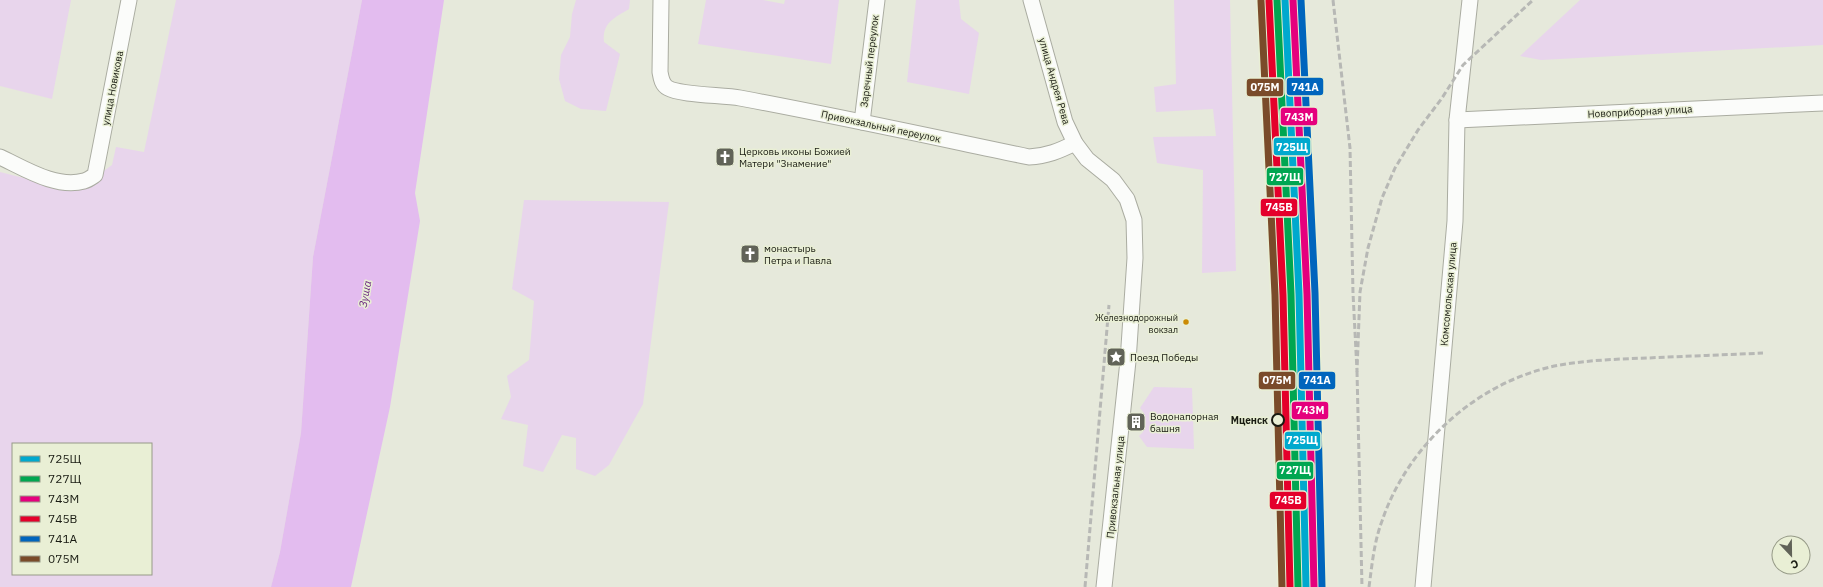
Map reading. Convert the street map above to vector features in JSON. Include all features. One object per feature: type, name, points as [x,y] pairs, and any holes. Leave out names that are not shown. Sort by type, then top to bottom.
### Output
[{"type":"street","name":"улица Новикова","points":[[0,157],[55,180],[71,182],[84,181],[95,175],[128,0]]},
{"type":"street","name":"Привокзальный переулок","points":[[661,0],[660,72],[662,82],[668,88],[684,92],[732,96],[1029,157],[1056,153],[1075,143]]},
{"type":"street","name":"Заречный переулок","points":[[862,122],[877,0]]},
{"type":"street","name":"улица Андрея Рева","points":[[1031,0],[1066,122],[1075,143],[1087,159],[1113,180],[1127,199],[1134,220]]},
{"type":"street","name":"Комсомольская улица","points":[[1423,587],[1455,221],[1457,120],[1470,0]]},
{"type":"street","name":"Новоприборная улица","points":[[1457,120],[1823,103]]},
{"type":"street","name":"Привокзальная улица","points":[[1104,587],[1128,361],[1135,258],[1134,220]]},
{"type":"shaded area","points":[[0,0],[71,0],[52,99],[0,86]]},
{"type":"shaded area","points":[[176,0],[362,0],[313,257],[301,433],[280,552],[271,587],[0,587],[0,172],[76,191],[112,165],[116,147],[144,152]]},
{"type":"shaded area","points":[[576,0],[630,0],[629,9],[614,18],[605,30],[604,42],[620,54],[606,111],[581,109],[565,101],[559,79],[561,55],[570,37],[572,14]]},
{"type":"shaded area","points":[[706,0],[763,0],[784,4],[785,0],[839,0],[831,64],[698,44]]},
{"type":"shaded area","points":[[916,0],[959,0],[961,19],[979,33],[969,94],[907,82]]},
{"type":"shaded area","points":[[1174,0],[1230,0],[1236,271],[1202,273],[1203,170],[1157,163],[1153,137],[1216,136],[1213,109],[1156,112],[1154,87],[1176,84]]},
{"type":"shaded area","points":[[1580,0],[1823,0],[1823,45],[1541,60],[1520,56]]},
{"type":"shaded area","points":[[524,200],[669,202],[643,404],[609,465],[595,476],[576,469],[576,438],[562,435],[543,472],[523,466],[528,425],[501,419],[511,397],[507,376],[529,360],[534,301],[512,289]]},
{"type":"shaded area","points":[[1154,387],[1192,388],[1194,449],[1147,447],[1139,436],[1143,432],[1144,413],[1140,408]]},
{"type":"water","name":"Зуша","points":[[362,0],[444,0],[415,193],[420,221],[390,407],[351,587],[271,587],[280,552],[301,433],[313,257]]},
{"type":"railway","points":[[1333,0],[1350,148],[1353,293],[1357,371],[1360,292],[1368,248],[1382,198],[1395,168],[1418,130],[1442,98],[1463,65],[1533,0]]},
{"type":"railway","points":[[1085,587],[1109,305]]},
{"type":"railway","points":[[1369,587],[1377,537],[1382,521],[1394,493],[1409,466],[1428,442],[1450,420],[1475,401],[1502,385],[1530,373],[1560,365],[1615,359],[1763,353]]},
{"type":"railway","points":[[1357,371],[1362,587]]},
{"type":"transit line","name":"727Щ","points":[[1277,0],[1291,294],[1298,587]]},
{"type":"transit line","name":"725Щ","points":[[1285,0],[1299,294],[1306,587]]},
{"type":"transit line","name":"743М","points":[[1293,0],[1307,294],[1314,587]]},
{"type":"transit line","name":"741А","points":[[1301,0],[1315,293],[1322,587]]},
{"type":"transit line","name":"075М","points":[[1261,1],[1275,295],[1282,587]]},
{"type":"transit line","name":"745В","points":[[1269,1],[1283,295],[1290,587]]},
{"type":"place","name":"Церковь иконы Божией Матери \"Знамение\"","points":[[725,157]]},
{"type":"place","name":"монастырь Петра и Павла","points":[[750,254]]},
{"type":"place","name":"Железнодорожный вокзал","points":[[1186,322]]},
{"type":"place","name":"Поезд Победы","points":[[1116,357]]},
{"type":"place","name":"Мценск","points":[[1278,420]]},
{"type":"place","name":"Водонапорная башня","points":[[1136,422]]}]
